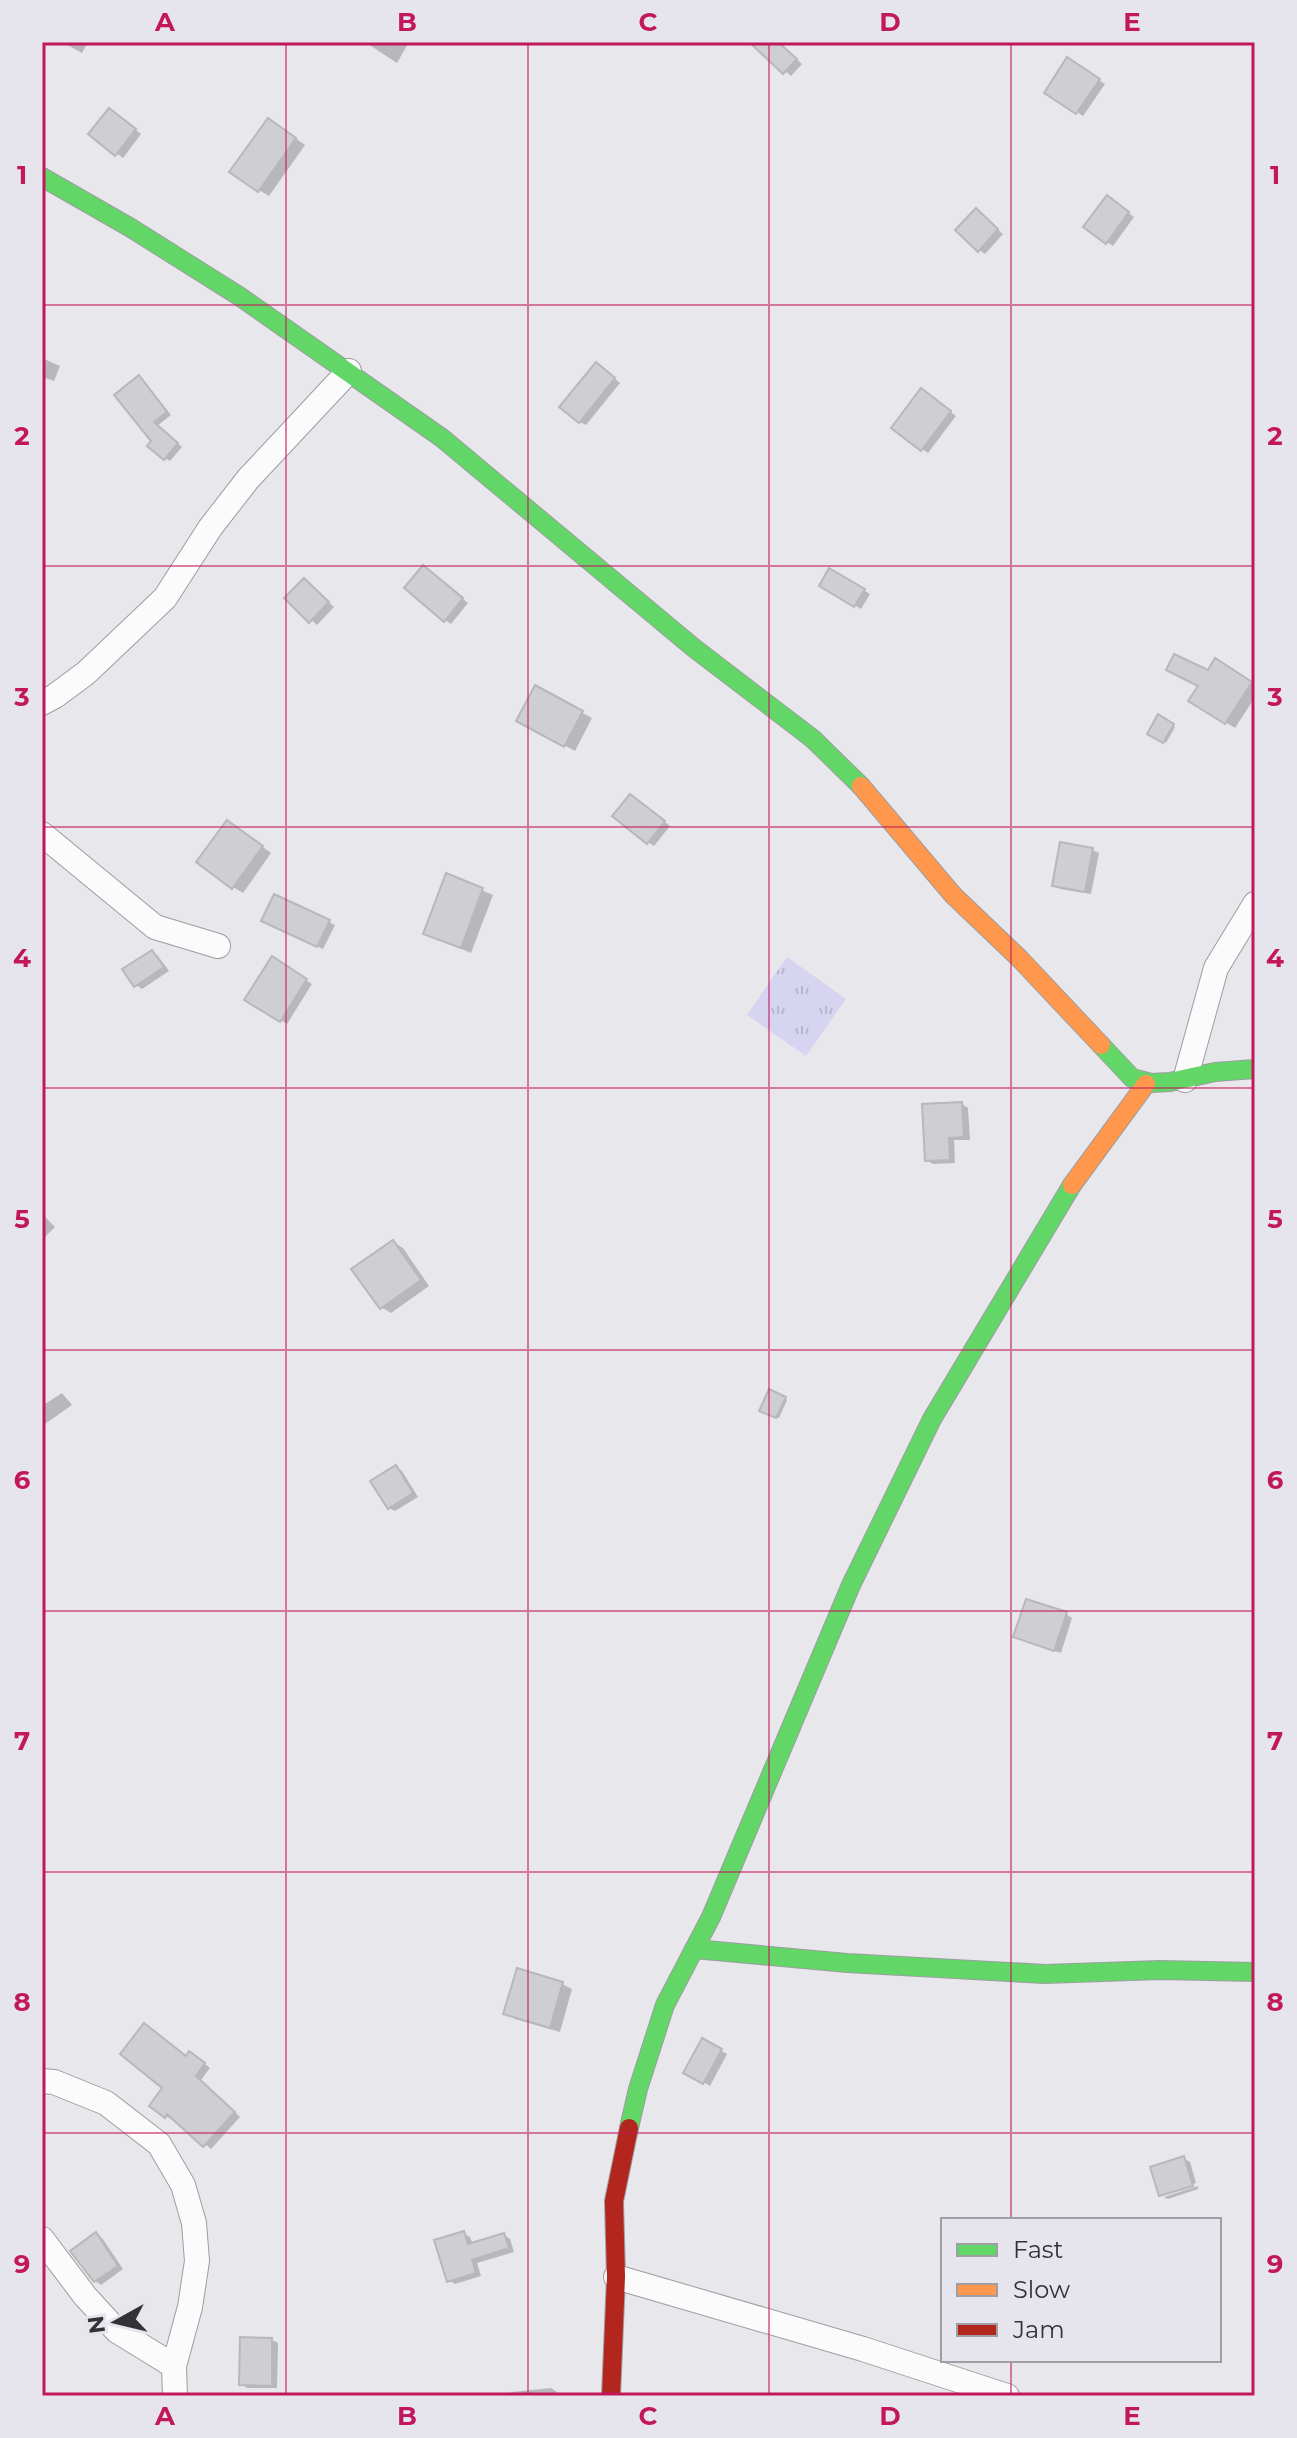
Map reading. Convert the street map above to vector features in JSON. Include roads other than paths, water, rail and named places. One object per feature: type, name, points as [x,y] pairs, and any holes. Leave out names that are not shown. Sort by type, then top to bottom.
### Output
[{"type":"street","points":[[42,177],[172,254],[349,371],[442,438],[694,648],[813,739],[855,778],[953,895],[1020,959],[1132,1078],[1146,1084],[1185,1080],[1207,1073],[1255,1069]]},
{"type":"street","points":[[42,703],[86,673],[165,598],[210,528],[248,479],[349,371]]},
{"type":"street","points":[[42,834],[155,927],[218,946]]},
{"type":"street","points":[[1185,1080],[1216,968],[1255,904]]},
{"type":"street","points":[[611,2396],[616,2277],[614,2201],[629,2125],[647,2056],[665,2005],[711,1917],[851,1585],[932,1419],[1081,1170],[1146,1084]]},
{"type":"street","points":[[694,1949],[847,1963],[1045,1974],[1160,1970],[1255,1972]]},
{"type":"street","points":[[42,2081],[54,2082],[106,2103],[159,2144],[183,2185],[194,2223],[197,2261],[190,2307],[174,2366],[175,2396]]},
{"type":"street","points":[[42,2239],[85,2296],[117,2331],[174,2366]]},
{"type":"street","points":[[616,2277],[863,2349],[1007,2396]]}]
